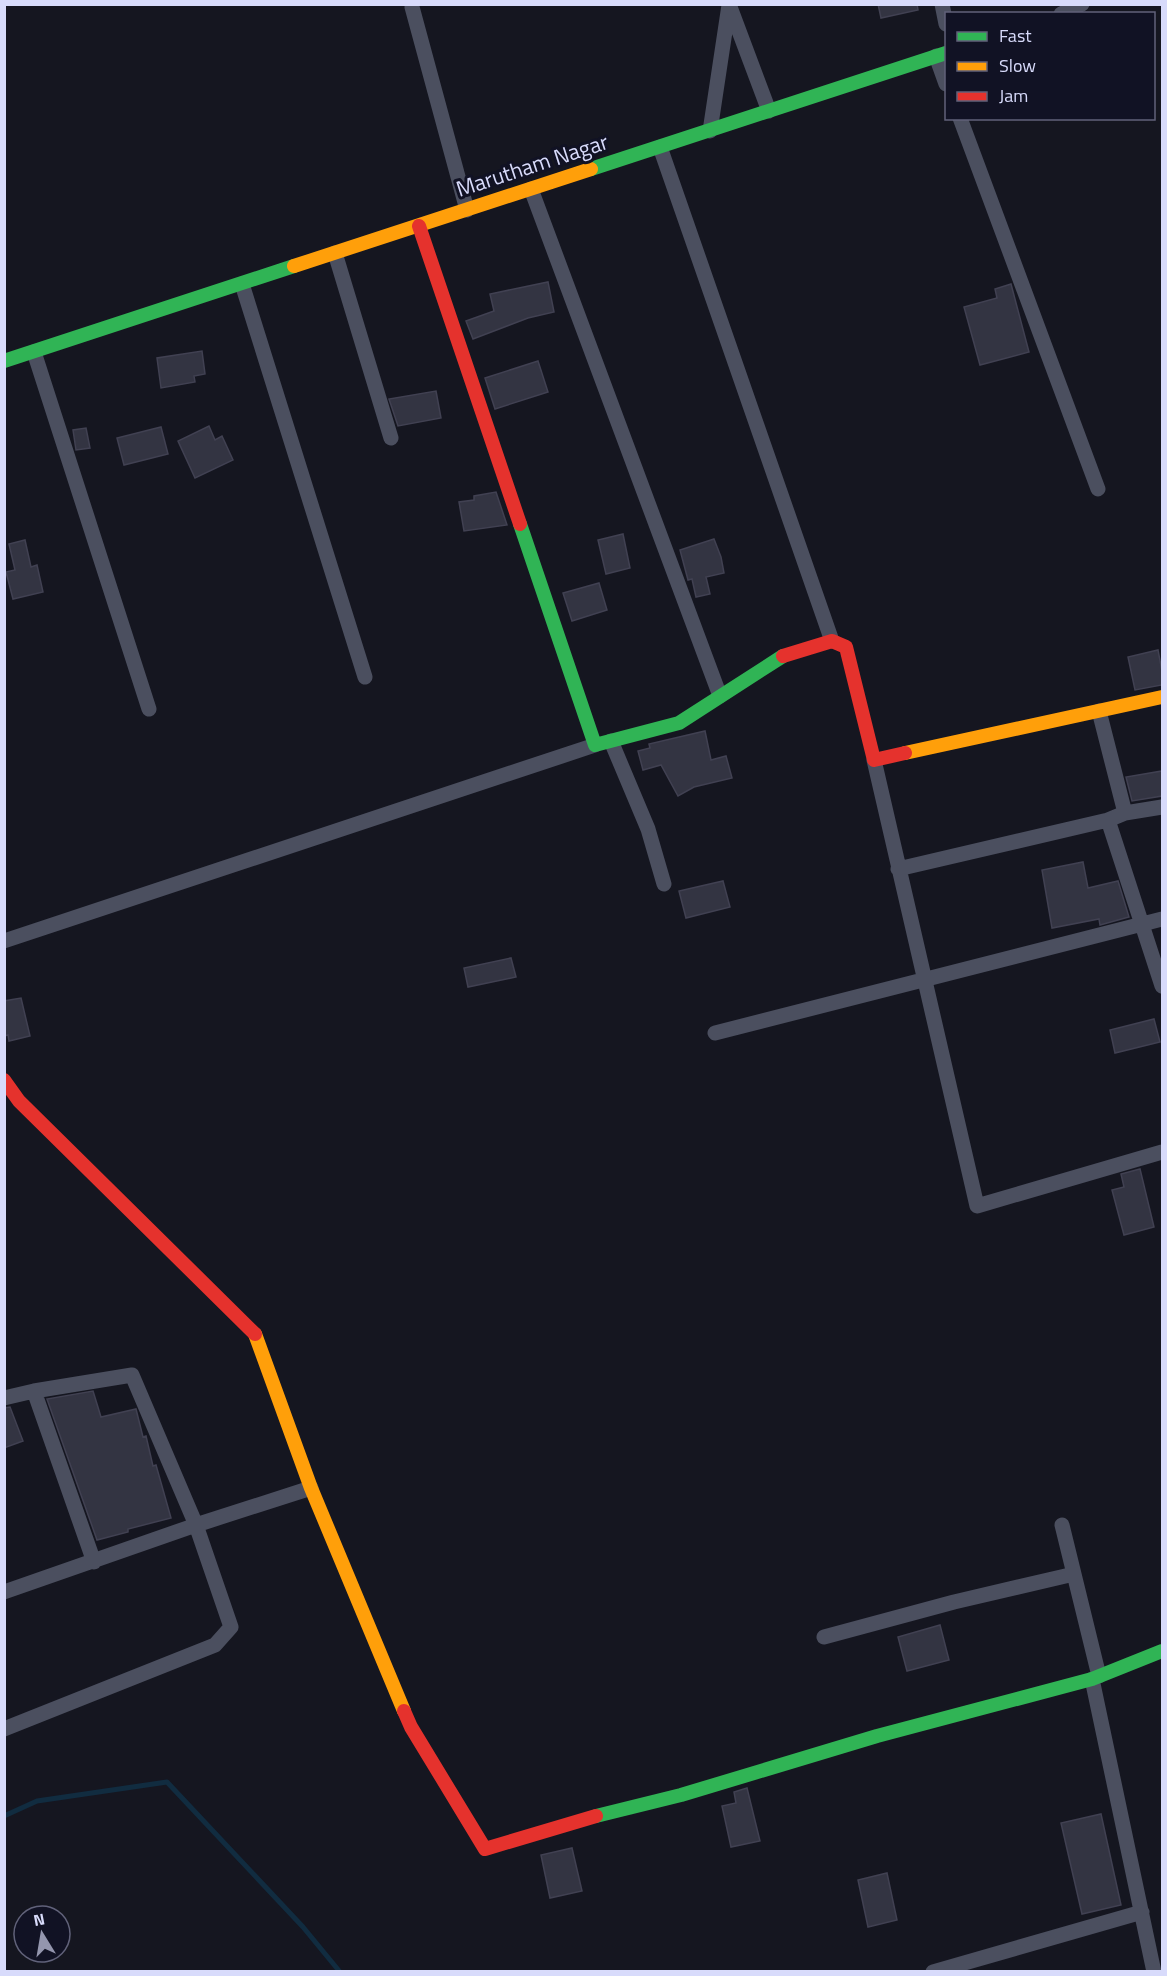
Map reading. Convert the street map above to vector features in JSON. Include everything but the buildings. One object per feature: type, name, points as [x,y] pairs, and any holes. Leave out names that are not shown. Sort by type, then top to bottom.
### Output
[{"type":"street","points":[[942,4],[945,19]]},
{"type":"street","points":[[1065,12],[1082,4]]},
{"type":"street","points":[[729,5],[769,111]]},
{"type":"street","points":[[710,131],[729,5]]},
{"type":"street","points":[[412,7],[467,210]]},
{"type":"street","points":[[941,55],[945,78]]},
{"type":"street","name":"Marutham Nagar","points":[[4,361],[941,55]]},
{"type":"street","points":[[961,120],[1098,489]]},
{"type":"street","points":[[660,147],[832,641]]},
{"type":"street","points":[[531,189],[720,696]]},
{"type":"street","points":[[419,226],[595,745]]},
{"type":"street","points":[[335,253],[391,438]]},
{"type":"street","points":[[242,284],[365,677]]},
{"type":"street","points":[[33,352],[149,709]]},
{"type":"street","points":[[6,936],[595,745],[679,723],[782,656],[832,641],[846,647],[978,1206],[1162,1152]]},
{"type":"street","points":[[874,760],[1162,697]]},
{"type":"street","points":[[1099,711],[1125,813]]},
{"type":"street","points":[[611,741],[648,830],[664,884]]},
{"type":"street","points":[[898,869],[1108,820],[1125,813],[1162,807]]},
{"type":"street","points":[[1108,820],[1162,986]]},
{"type":"street","points":[[715,1033],[1162,920]]},
{"type":"street","points":[[4,1080],[19,1101],[257,1336],[311,1488],[411,1727],[485,1849],[584,1819],[681,1795],[877,1736],[1095,1677],[1162,1651]]},
{"type":"street","points":[[4,1398],[34,1391],[132,1376],[196,1525],[231,1627],[215,1645],[4,1729]]},
{"type":"street","points":[[34,1391],[94,1562]]},
{"type":"street","points":[[4,1592],[196,1525],[311,1488]]},
{"type":"street","points":[[1062,1525],[1074,1574],[1154,1971]]},
{"type":"street","points":[[824,1637],[954,1602],[1074,1574]]},
{"type":"street","points":[[933,1971],[1142,1912]]},
{"type":"waterway","points":[[4,1816],[37,1801],[167,1782],[303,1927],[340,1972]]},
{"type":"traffic: fast","points":[[591,169],[945,53]]},
{"type":"traffic: fast","points":[[4,361],[294,266]]},
{"type":"traffic: fast","points":[[520,524],[595,745],[679,723],[783,656]]},
{"type":"traffic: fast","points":[[596,1816],[681,1795],[877,1736],[1092,1679],[1162,1651]]},
{"type":"traffic: slow","points":[[294,266],[591,169]]},
{"type":"traffic: slow","points":[[905,753],[1162,697]]},
{"type":"traffic: slow","points":[[255,1334],[311,1488],[404,1711]]},
{"type":"traffic: jam","points":[[419,226],[520,524]]},
{"type":"traffic: jam","points":[[783,656],[832,641],[846,647],[874,760],[905,753]]},
{"type":"traffic: jam","points":[[4,1080],[19,1101],[255,1334]]},
{"type":"traffic: jam","points":[[404,1711],[411,1727],[485,1849],[596,1816]]}]
